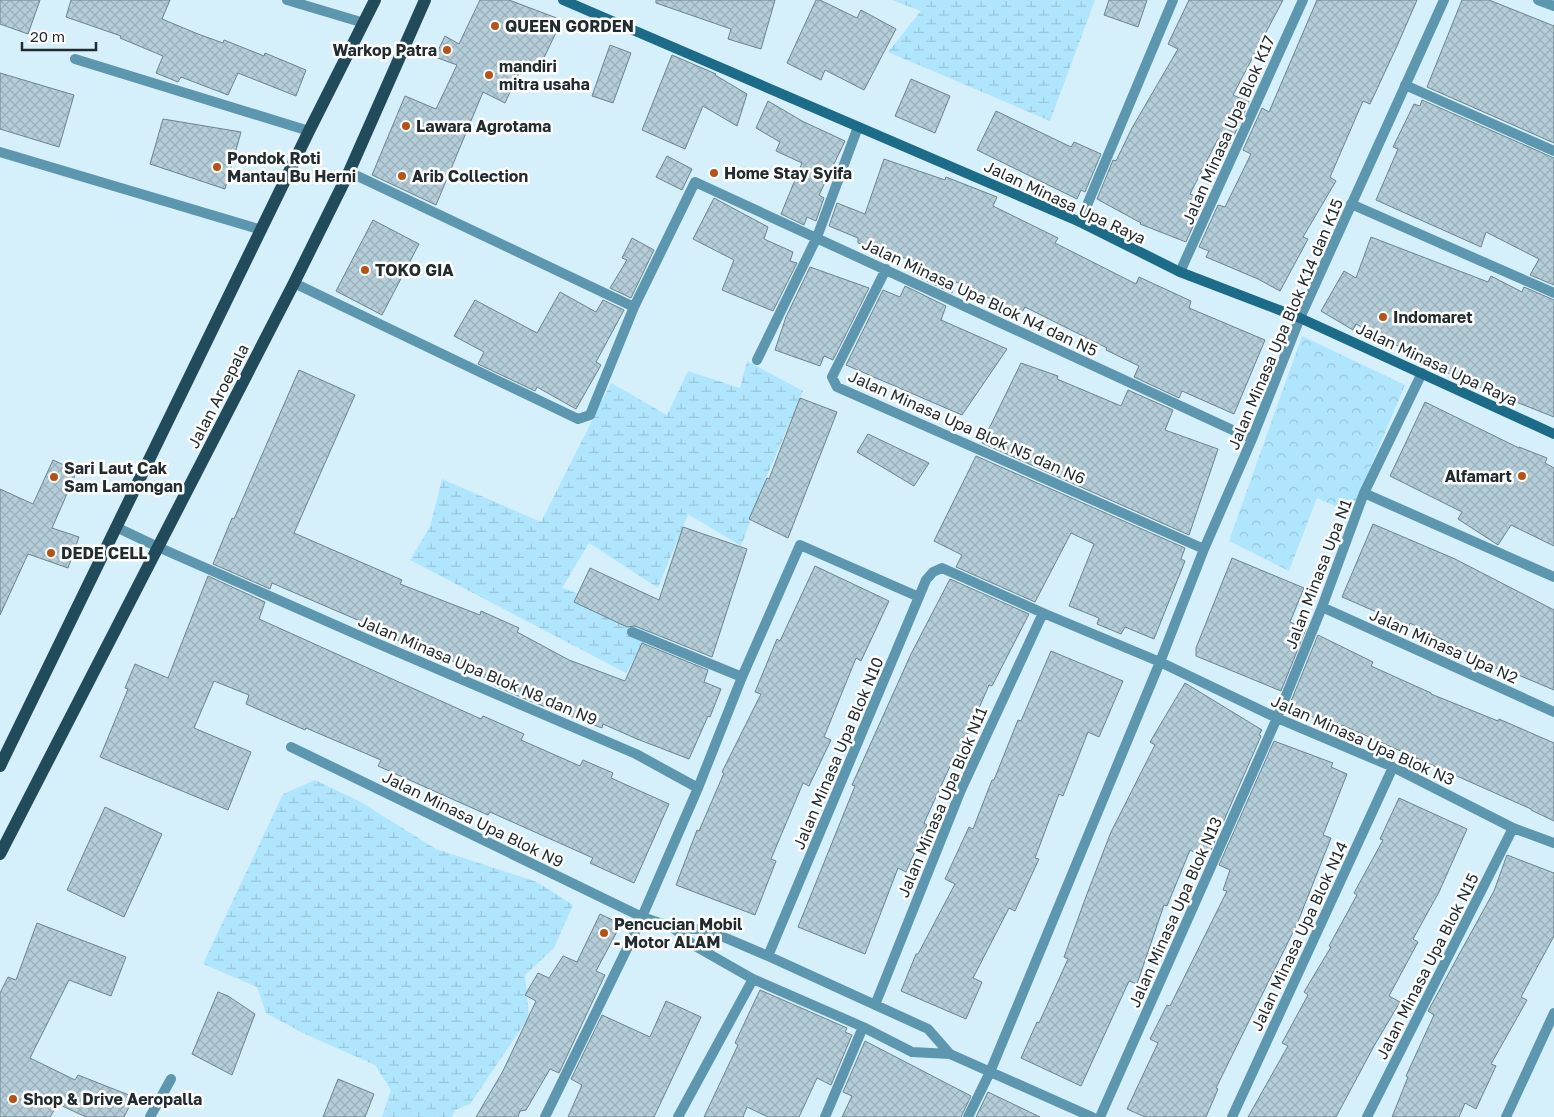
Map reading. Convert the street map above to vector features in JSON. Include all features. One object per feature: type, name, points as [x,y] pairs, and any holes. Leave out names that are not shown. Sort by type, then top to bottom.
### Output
[{"type":"main road","name":"Jalan Aroepala","points":[[0,766],[309,131],[375,0]]},
{"type":"main road","name":"Jalan Aroepala","points":[[0,854],[294,283],[349,172],[425,0]]},
{"type":"street","points":[[287,0],[364,23]]},
{"type":"street","name":"Jalan Minasa Upa Raya","points":[[563,0],[1080,222],[1180,272],[1300,318],[1554,434]]},
{"type":"street","points":[[1080,222],[1173,0]]},
{"type":"street","name":"Jalan Minasa Upa Blok K17","points":[[1180,272],[1303,0]]},
{"type":"street","name":"Jalan Minasa Upa Blok K14 dan K15","points":[[968,1117],[990,1072],[1160,662],[1204,549],[1252,439],[1300,318],[1444,0]]},
{"type":"street","points":[[1538,0],[1554,6]]},
{"type":"street","points":[[75,58],[309,131]]},
{"type":"street","points":[[1405,85],[1554,151]]},
{"type":"street","points":[[757,360],[816,237],[858,127]]},
{"type":"street","points":[[0,152],[262,230]]},
{"type":"street","points":[[294,283],[578,419],[590,415],[634,307],[349,172]]},
{"type":"street","name":"Jalan Minasa Upa Blok N4 dan N5","points":[[634,307],[696,182],[1252,439]]},
{"type":"street","points":[[1351,204],[1554,293]]},
{"type":"street","name":"Jalan Minasa Upa Blok N5 dan N6","points":[[886,269],[832,377],[837,387],[1204,549]]},
{"type":"street","points":[[1364,493],[1422,373]]},
{"type":"street","name":"Jalan Minasa Upa N1","points":[[1277,718],[1322,607],[1364,493],[1554,577]]},
{"type":"street","name":"Jalan Minasa Upa Blok N8 dan N9","points":[[116,527],[367,639],[636,754],[698,788]]},
{"type":"street","points":[[545,1117],[642,917],[698,788],[742,677],[800,545],[919,598]]},
{"type":"street","name":"Jalan Minasa Upa Blok N3","points":[[942,568],[1160,662],[1277,718],[1393,767],[1513,828],[1554,843]]},
{"type":"street","name":"Jalan Minasa Upa Blok N10","points":[[768,956],[929,575],[942,568]]},
{"type":"street","name":"Jalan Minasa Upa N2","points":[[1322,607],[1554,712]]},
{"type":"street","name":"Jalan Minasa Upa Blok N11","points":[[875,1005],[961,790],[1043,613]]},
{"type":"street","points":[[632,632],[742,677]]},
{"type":"street","name":"Jalan Minasa Upa Blok N13","points":[[1100,1117],[1277,718]]},
{"type":"street","name":"Jalan Minasa Upa Blok N9","points":[[291,747],[642,917],[672,927]]},
{"type":"street","name":"Jalan Minasa Upa Blok N14","points":[[1232,1117],[1393,767]]},
{"type":"street","name":"Jalan Minasa Upa Blok N15","points":[[1368,1117],[1513,828]]},
{"type":"street","points":[[672,927],[707,930],[928,1029],[950,1054]]},
{"type":"street","points":[[672,927],[695,946],[753,979],[863,1027],[912,1052],[950,1054],[1092,1117]]},
{"type":"street","points":[[678,1117],[753,979]]},
{"type":"street","points":[[1506,1117],[1554,1013]]},
{"type":"street","points":[[825,1117],[863,1027]]},
{"type":"street","points":[[150,1117],[171,1079]]},
{"type":"green space","points":[[892,0],[1095,0],[1050,121],[888,52],[921,11]]},
{"type":"green space","points":[[1302,336],[1405,385],[1351,513],[1317,498],[1289,571],[1229,541]]},
{"type":"green space","points":[[747,361],[803,391],[767,476],[741,546],[688,514],[658,588],[589,543],[562,588],[657,619],[626,673],[410,560],[430,527],[442,479],[541,522],[611,383],[667,415],[688,371],[740,388]]},
{"type":"green space","points":[[315,780],[359,801],[436,849],[537,882],[573,905],[554,948],[525,975],[529,1017],[470,1104],[455,1110],[452,1117],[382,1117],[391,1090],[375,1065],[307,1035],[266,1013],[257,987],[203,964],[283,794]]},
{"type":"building","points":[[0,0],[40,0],[28,34],[0,24]]},
{"type":"building","points":[[71,0],[170,0],[162,19],[223,43],[224,40],[264,56],[265,53],[306,70],[296,96],[238,73],[228,95],[181,77],[178,82],[156,73],[163,56],[120,38],[121,36],[66,17]]},
{"type":"building","points":[[480,0],[509,0],[562,20],[540,66],[525,60],[505,103],[483,92],[436,205],[372,175],[405,96],[436,109],[457,65],[435,57],[445,36],[459,44]]},
{"type":"building","points":[[656,0],[775,0],[761,49],[728,39],[731,29],[656,3]]},
{"type":"building","points":[[816,0],[820,0],[857,18],[861,10],[896,29],[864,90],[825,70],[821,80],[787,63]]},
{"type":"building","points":[[1109,0],[1147,0],[1138,27],[1104,15]]},
{"type":"building","points":[[1189,0],[1283,0],[1233,95],[1249,102],[1230,144],[1218,139],[1190,194],[1205,200],[1186,242],[1140,224],[1097,199],[1113,160],[1116,161],[1132,128],[1178,49],[1168,44]]},
{"type":"building","points":[[1317,0],[1417,0],[1370,104],[1363,101],[1330,177],[1336,181],[1303,237],[1308,239],[1280,291],[1258,279],[1206,257],[1209,251],[1199,247],[1218,205],[1225,207],[1251,154],[1243,150],[1262,108],[1269,112]]},
{"type":"building","points":[[1462,0],[1489,0],[1554,26],[1554,143],[1427,87]]},
{"type":"building","points":[[610,45],[631,53],[613,103],[592,96]]},
{"type":"building","points":[[672,55],[716,74],[747,94],[737,126],[703,106],[685,149],[642,130]]},
{"type":"building","points":[[0,73],[74,95],[59,147],[0,129]]},
{"type":"building","points":[[911,79],[950,96],[935,133],[895,116]]},
{"type":"building","points":[[1422,100],[1554,158],[1554,285],[1530,275],[1539,259],[1486,232],[1481,247],[1376,200],[1398,149],[1393,147],[1414,104],[1420,106]]},
{"type":"building","points":[[768,101],[802,121],[845,141],[819,195],[824,198],[816,221],[807,217],[804,225],[781,214],[802,163],[776,151],[780,142],[756,128]]},
{"type":"building","points":[[996,111],[1071,147],[1074,142],[1101,154],[1085,192],[1081,190],[1077,199],[977,150]]},
{"type":"building","points":[[163,119],[241,132],[225,189],[150,164]]},
{"type":"building","points":[[667,156],[692,169],[682,190],[656,177]]},
{"type":"building","points":[[884,159],[945,180],[946,177],[997,197],[993,206],[1058,238],[1055,243],[1136,284],[1139,277],[1191,301],[1189,308],[1265,340],[1234,414],[1182,391],[1179,398],[1134,377],[1139,366],[1025,307],[1021,314],[956,282],[952,293],[910,273],[914,261],[858,243],[858,238],[829,226],[837,203],[865,214]]},
{"type":"building","points":[[714,198],[768,227],[764,239],[793,252],[790,261],[797,263],[773,311],[722,290],[734,260],[693,239]]},
{"type":"building","points":[[373,220],[419,244],[382,315],[336,291]]},
{"type":"building","points":[[1371,237],[1488,282],[1491,276],[1522,292],[1524,287],[1554,300],[1554,417],[1491,392],[1398,351],[1400,347],[1356,324],[1353,330],[1321,311],[1344,271],[1356,278]]},
{"type":"building","points":[[632,238],[654,250],[631,298],[610,288],[627,260],[622,258]]},
{"type":"building","points":[[810,267],[869,288],[833,360],[824,356],[820,366],[775,350],[786,317]]},
{"type":"building","points":[[905,286],[946,306],[941,320],[1007,349],[962,415],[846,365],[883,290],[900,297]]},
{"type":"building","points":[[560,292],[596,312],[603,300],[624,310],[596,362],[601,365],[576,409],[537,387],[535,391],[478,364],[484,352],[454,336],[475,300],[537,333]]},
{"type":"building","points":[[1021,363],[1058,376],[1057,379],[1121,406],[1128,390],[1173,410],[1165,430],[1218,449],[1189,535],[982,443]]},
{"type":"building","points":[[299,370],[355,395],[294,533],[402,580],[400,584],[480,615],[481,611],[519,628],[517,632],[569,660],[625,681],[642,643],[708,670],[704,682],[721,689],[710,717],[708,716],[689,759],[603,724],[602,728],[530,701],[495,686],[497,683],[457,665],[458,663],[396,640],[397,637],[272,583],[270,589],[213,564]]},
{"type":"building","points":[[800,398],[837,412],[788,538],[749,519],[767,478],[769,479]]},
{"type":"building","points":[[1425,402],[1519,448],[1547,458],[1545,463],[1554,468],[1554,546],[1511,525],[1498,545],[1458,519],[1462,512],[1390,476]]},
{"type":"building","points":[[868,434],[929,463],[914,486],[857,452]]},
{"type":"building","points":[[976,456],[1185,548],[1181,559],[1185,561],[1154,639],[1125,627],[1121,634],[1097,624],[1099,618],[1069,606],[1094,544],[1071,533],[1035,602],[956,567],[962,555],[934,541]]},
{"type":"building","points":[[53,460],[77,471],[52,528],[79,537],[68,568],[28,554],[0,615],[0,489],[33,504]]},
{"type":"building","points":[[1373,524],[1455,559],[1554,610],[1554,690],[1516,674],[1515,677],[1473,658],[1474,656],[1410,623],[1409,626],[1342,597]]},
{"type":"building","points":[[683,527],[747,549],[712,657],[635,626],[627,627],[574,602],[590,568],[659,600]]},
{"type":"building","points":[[1232,558],[1304,588],[1290,622],[1306,629],[1281,691],[1196,656],[1196,648]]},
{"type":"building","points":[[815,566],[889,601],[861,661],[856,658],[824,737],[831,740],[809,786],[803,783],[771,859],[776,861],[755,915],[676,885],[697,830],[699,831],[724,773],[722,772],[761,694],[755,692],[777,639],[780,641]]},
{"type":"building","points":[[208,576],[265,602],[259,619],[481,719],[483,716],[524,734],[521,740],[580,766],[583,760],[613,773],[611,778],[669,804],[634,883],[590,863],[593,858],[490,812],[488,815],[378,766],[381,760],[246,704],[249,695],[214,681],[194,728],[251,752],[228,810],[100,757],[128,689],[125,688],[135,664],[168,678]]},
{"type":"building","points":[[950,579],[1029,614],[992,686],[989,685],[955,763],[952,762],[924,823],[927,825],[906,872],[898,868],[865,954],[798,927],[855,786],[852,785],[911,654]]},
{"type":"building","points":[[1318,635],[1373,662],[1371,666],[1431,694],[1498,721],[1499,719],[1554,743],[1554,821],[1342,725],[1340,730],[1289,706]]},
{"type":"building","points":[[1051,651],[1123,681],[1099,737],[1088,732],[1063,796],[1059,794],[1035,858],[1039,859],[1015,911],[1009,908],[973,978],[982,982],[966,1019],[901,991],[916,954],[918,954],[955,884],[945,879],[969,827],[973,829],[1018,720],[1021,721]]},
{"type":"building","points":[[1185,683],[1262,730],[1259,735],[1261,736],[1207,859],[1190,850],[1167,906],[1164,905],[1137,984],[1129,981],[1081,1086],[1021,1058],[1068,959],[1064,957],[1111,832],[1155,745],[1150,742]]},
{"type":"building","points":[[1274,741],[1333,763],[1331,767],[1347,774],[1323,835],[1331,838],[1297,924],[1216,1088],[1218,1089],[1206,1117],[1145,1117],[1127,1109],[1158,1043],[1150,1039],[1167,1005],[1170,1006],[1227,891],[1223,890],[1230,870],[1219,865]]},
{"type":"building","points":[[1399,798],[1467,829],[1439,892],[1413,939],[1418,942],[1389,996],[1400,1002],[1336,1117],[1248,1117],[1288,1046],[1282,1043],[1308,995],[1304,992],[1331,947],[1329,946],[1357,895],[1354,893],[1383,840],[1380,839]]},
{"type":"building","points":[[105,807],[162,834],[124,917],[67,890]]},
{"type":"building","points":[[1507,855],[1554,873],[1554,936],[1521,997],[1527,1000],[1491,1064],[1496,1066],[1476,1109],[1465,1103],[1459,1117],[1392,1117],[1408,1077],[1406,1076],[1434,1015],[1428,1011],[1494,891]]},
{"type":"building","points":[[600,914],[621,924],[596,971],[605,975],[559,1073],[550,1069],[526,1110],[520,1111],[518,1117],[476,1117],[503,1071],[536,1001],[525,995],[538,973],[549,978],[563,956],[577,962]]},
{"type":"building","points":[[37,923],[126,957],[111,996],[69,980],[30,1058],[75,1080],[78,1075],[134,1097],[124,1117],[86,1117],[58,1104],[50,1117],[0,1117],[0,993],[8,977],[16,980]]},
{"type":"building","points":[[760,990],[847,1028],[845,1032],[852,1035],[831,1085],[817,1078],[799,1117],[768,1117],[747,1107],[743,1117],[704,1117],[738,1045],[735,1043]]},
{"type":"building","points":[[218,992],[228,996],[255,1014],[232,1075],[192,1054]]},
{"type":"building","points":[[666,1001],[701,1017],[654,1117],[568,1117],[582,1085],[571,1079],[602,1015],[650,1037]]},
{"type":"building","points":[[865,1041],[971,1096],[961,1117],[842,1117],[852,1096],[843,1092]]},
{"type":"building","points":[[338,1079],[374,1094],[365,1117],[323,1117]]},
{"type":"building","points":[[988,1092],[1040,1117],[976,1117]]},
{"type":"place","name":"QUEEN GORDEN","points":[[495,26]]},
{"type":"place","name":"Warkop Patra","points":[[447,50]]},
{"type":"place","name":"mandiri mitra usaha","points":[[489,75]]},
{"type":"place","name":"Lawara Agrotama","points":[[406,126]]},
{"type":"place","name":"Pondok Roti Mantau Bu Herni","points":[[217,167]]},
{"type":"place","name":"Home Stay Syifa","points":[[714,173]]},
{"type":"place","name":"Arib Collection","points":[[402,176]]},
{"type":"place","name":"TOKO GIA","points":[[365,270]]},
{"type":"place","name":"Indomaret","points":[[1383,317]]},
{"type":"place","name":"Alfamart","points":[[1522,476]]},
{"type":"place","name":"Sari Laut Cak Sam Lamongan","points":[[54,477]]},
{"type":"place","name":"DEDE CELL","points":[[51,553]]},
{"type":"place","name":"Pencucian Mobil - Motor ALAM","points":[[604,933]]},
{"type":"place","name":"Shop & Drive Aeropalla","points":[[13,1099]]}]
